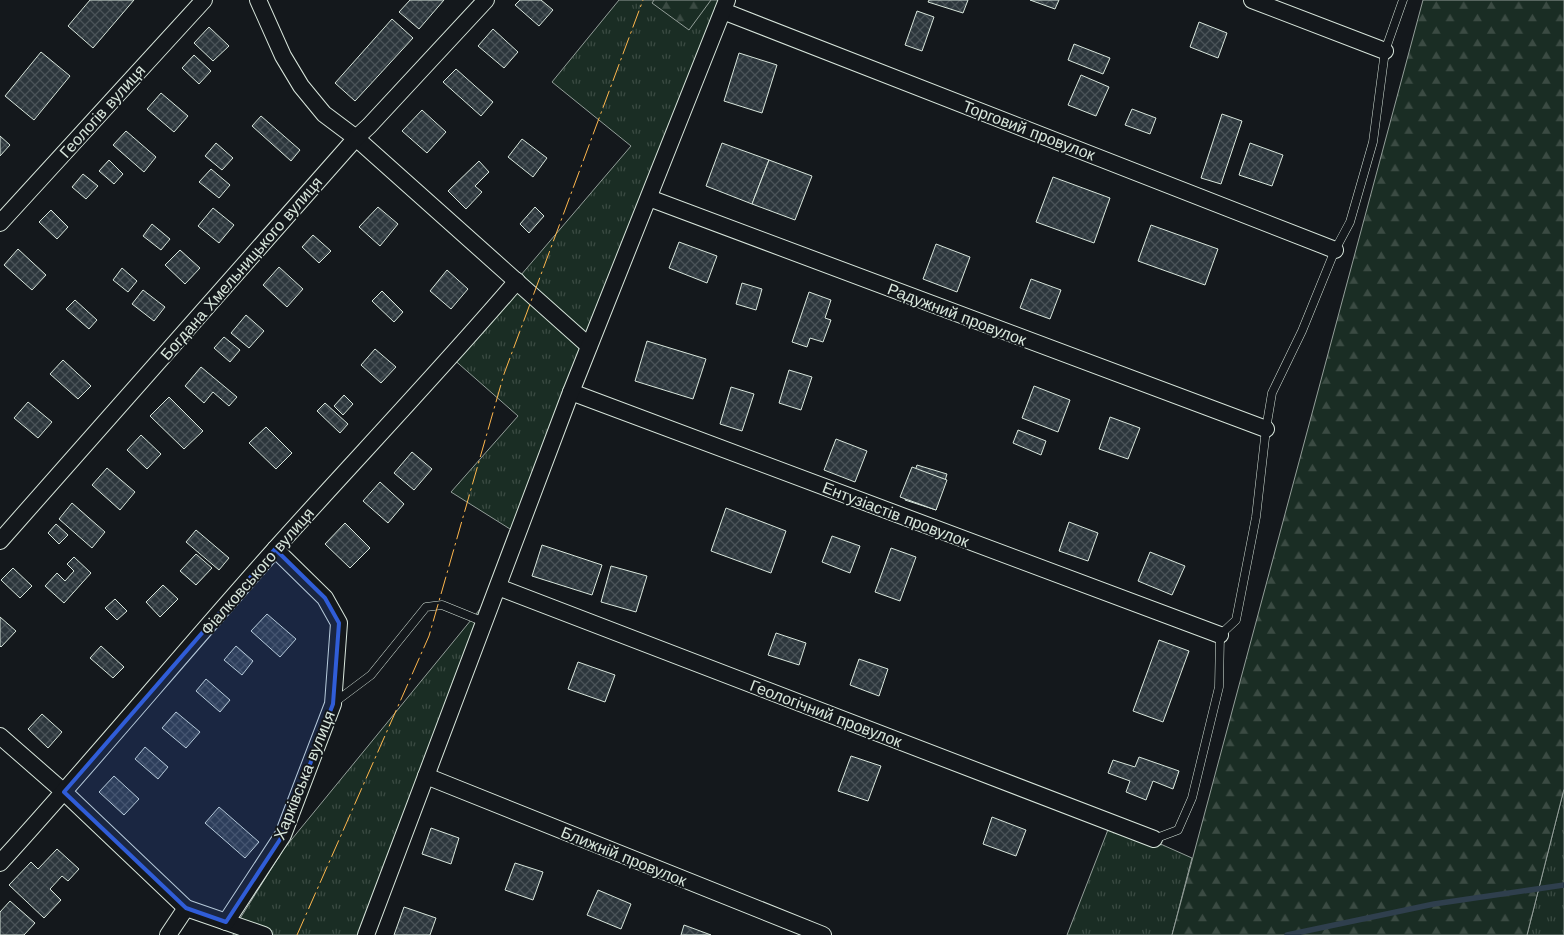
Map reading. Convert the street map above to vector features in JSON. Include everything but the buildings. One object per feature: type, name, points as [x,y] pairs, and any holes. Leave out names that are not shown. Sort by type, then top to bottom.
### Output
[{"type":"street","name":"Геологів вулиця","points":[[0,223],[204,0]]},
{"type":"street","points":[[258,0],[283,56],[301,86],[324,114],[356,138],[589,346]]},
{"type":"street","name":"Богдана Хмельницького вулиця","points":[[0,541],[356,138],[486,0]]},
{"type":"street","points":[[1252,0],[1385,51]]},
{"type":"street","points":[[366,935],[571,392],[725,5]]},
{"type":"street","name":"Торговий провулок","points":[[725,5],[1335,250]]},
{"type":"street","name":"Радужний провулок","points":[[649,198],[1266,430]]},
{"type":"street","name":"Фіалковського вулиця","points":[[0,863],[275,549],[451,357],[517,281]]},
{"type":"street","name":"Ентузіастів провулок","points":[[571,392],[1220,635]]},
{"type":"street","name":"Харківська вулиця","points":[[232,927],[283,835],[333,704],[339,622],[325,598],[275,549]]},
{"type":"street","name":"Геологічний провулок","points":[[498,587],[1154,839]]},
{"type":"street","points":[[0,736],[64,792],[186,908],[232,927],[264,935]]},
{"type":"street","name":"Ближній провулок","points":[[426,776],[822,935]]},
{"type":"street","points":[[168,935],[186,908]]},
{"type":"lane","points":[[1154,839],[1178,830],[1192,798],[1219,686],[1220,635],[1236,620],[1256,518],[1272,393],[1302,331],[1335,250],[1350,222],[1373,142],[1385,51],[1403,0]]},
{"type":"lane","points":[[333,704],[371,675],[426,607],[442,604],[484,622]]},
{"type":"highlighted area","points":[[275,549],[325,598],[339,623],[333,704],[283,835],[226,922],[186,908],[64,792]]},
{"type":"green space","points":[[619,0],[727,0],[518,534],[451,492],[518,416],[451,357],[631,146],[552,82]]},
{"type":"green space","points":[[654,0],[711,0],[689,30],[652,3]]},
{"type":"green space","points":[[1423,0],[1564,0],[1564,789],[1527,935],[1172,935]]},
{"type":"green space","points":[[498,587],[366,935],[233,935],[236,925],[283,850]]},
{"type":"green space","points":[[1564,789],[1564,935],[1527,935]]},
{"type":"green space","points":[[1111,822],[1192,858],[1172,935],[1067,935]]},
{"type":"waterway","points":[[1287,935],[1434,904],[1564,885]]},
{"type":"power","points":[[297,935],[429,636],[504,374],[643,0]]}]
